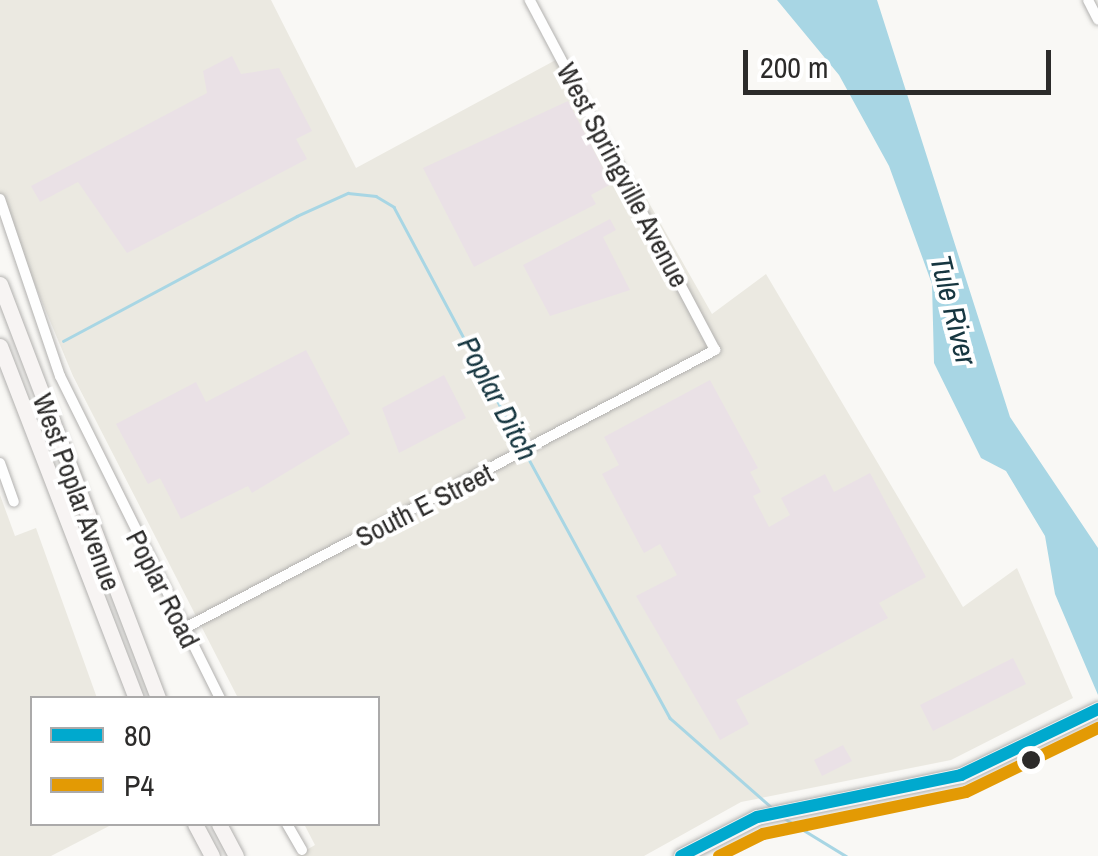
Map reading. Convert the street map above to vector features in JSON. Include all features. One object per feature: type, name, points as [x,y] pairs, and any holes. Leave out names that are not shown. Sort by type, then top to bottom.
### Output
[{"type":"main road","name":"West Poplar Avenue","points":[[0,284],[157,696]]},
{"type":"main road","name":"West Poplar Avenue","points":[[0,346],[135,696]]},
{"type":"main road","points":[[681,856],[756,817],[940,782],[1093,712]]},
{"type":"main road","points":[[196,826],[212,856]]},
{"type":"main road","points":[[220,826],[236,856]]},
{"type":"street","name":"West Springville Avenue","points":[[530,0],[716,350]]},
{"type":"street","points":[[1088,0],[1098,20]]},
{"type":"street","name":"Poplar Road","points":[[0,198],[60,376],[219,696]]},
{"type":"street","name":"South E Street","points":[[183,629],[716,350]]},
{"type":"street","points":[[0,463],[14,502]]},
{"type":"street","points":[[288,826],[302,850]]},
{"type":"shaded area","points":[[0,0],[271,0],[356,168],[565,55],[712,314],[766,274],[963,607],[1017,568],[1073,698],[951,760],[741,802],[644,856],[296,856],[315,845],[305,826],[380,826],[380,696],[237,696],[73,376],[0,201]]},
{"type":"shaded area","points":[[0,495],[15,536],[36,528],[96,696],[30,696],[30,826],[109,826],[51,856],[0,856]]},
{"type":"water","name":"Tule River","points":[[777,0],[877,0],[1010,417],[1098,548],[1098,695],[1055,594],[1045,536],[1006,471],[981,458],[934,363],[932,284],[889,166],[839,75]]},
{"type":"building","points":[[232,56],[241,74],[279,68],[312,131],[296,139],[307,159],[127,253],[78,182],[40,202],[31,186],[207,93],[203,71]]},
{"type":"building","points":[[568,101],[611,184],[591,195],[596,204],[474,267],[423,168]]},
{"type":"building","points":[[610,219],[616,230],[603,237],[630,290],[550,316],[523,265]]},
{"type":"building","points":[[306,350],[350,434],[252,493],[248,486],[181,519],[160,478],[148,484],[116,424],[196,382],[206,402]]},
{"type":"building","points":[[444,375],[466,418],[399,453],[382,408]]},
{"type":"building","points":[[710,380],[758,468],[750,472],[761,492],[753,496],[769,527],[790,515],[781,498],[825,474],[834,492],[870,473],[926,577],[879,603],[888,618],[736,700],[749,724],[720,740],[636,596],[677,575],[660,544],[644,553],[602,474],[619,465],[604,437]]},
{"type":"building","points":[[1013,658],[1026,684],[933,731],[920,705]]},
{"type":"building","points":[[843,745],[852,761],[822,776],[814,760]]},
{"type":"waterway","name":"Poplar Ditch","points":[[63,341],[297,216],[348,193],[376,196],[394,207],[521,445]]},
{"type":"waterway","name":"Poplar Ditch","points":[[525,452],[670,718],[770,806]]},
{"type":"waterway","name":"Poplar Ditch","points":[[784,818],[846,856]]},
{"type":"transit line","name":"80","points":[[681,856],[757,817],[961,775],[1098,709]]},
{"type":"transit line","name":"P4","points":[[719,856],[763,834],[966,792],[1098,728]]}]
